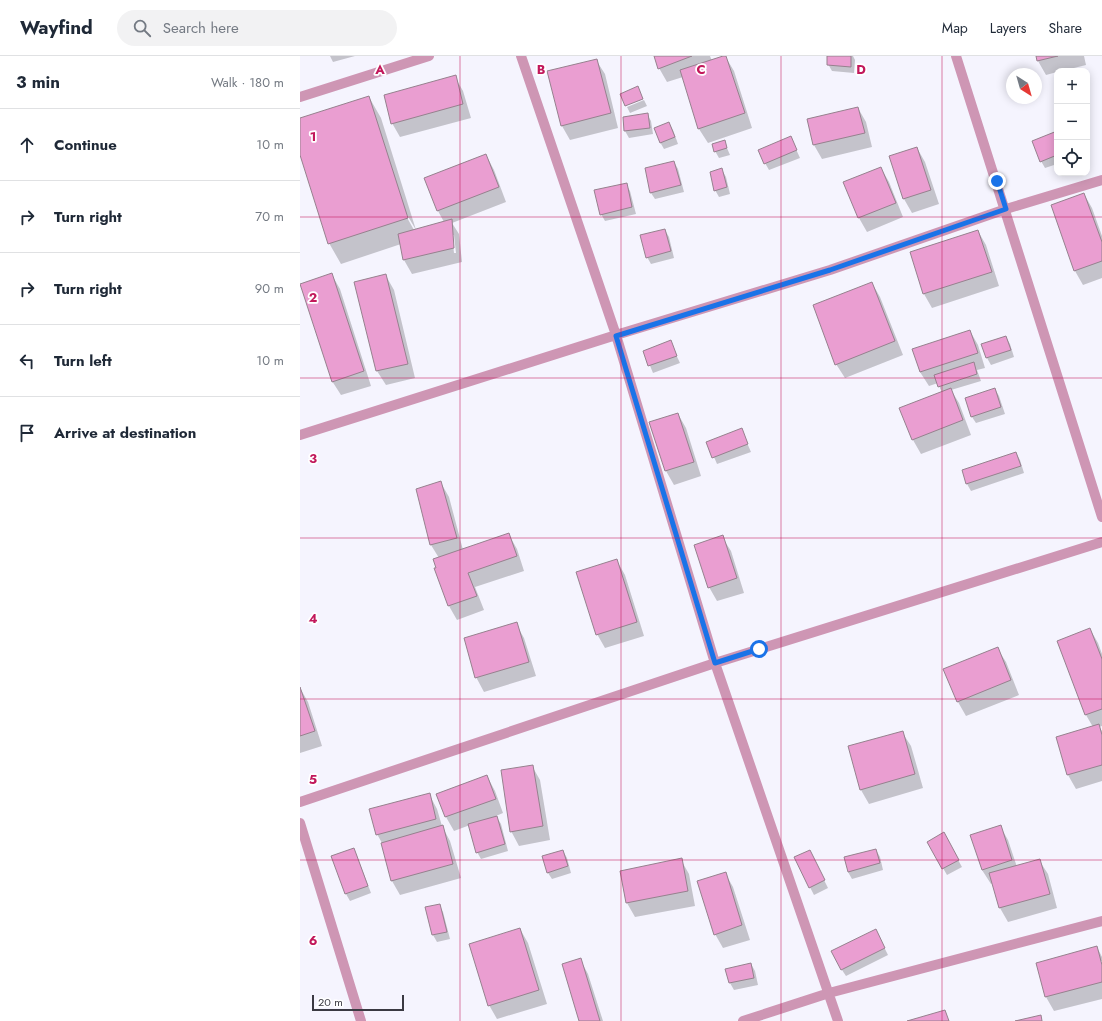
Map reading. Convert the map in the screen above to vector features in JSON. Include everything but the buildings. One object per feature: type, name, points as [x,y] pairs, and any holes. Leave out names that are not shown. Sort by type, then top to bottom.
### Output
[{"type":"street","points":[[300,97],[428,56]]},
{"type":"street","points":[[521,56],[616,336],[715,663],[838,1021]]},
{"type":"street","points":[[956,56],[1006,209],[1102,517]]},
{"type":"street","points":[[300,435],[830,270],[1006,209],[1102,180]]},
{"type":"street","points":[[300,802],[715,663],[1102,542]]},
{"type":"street","points":[[300,823],[361,1021]]},
{"type":"street","points":[[743,1021],[829,993],[1102,921]]},
{"type":"route","points":[[759,649],[715,663],[616,336],[830,270],[1006,209],[997,181]]}]
